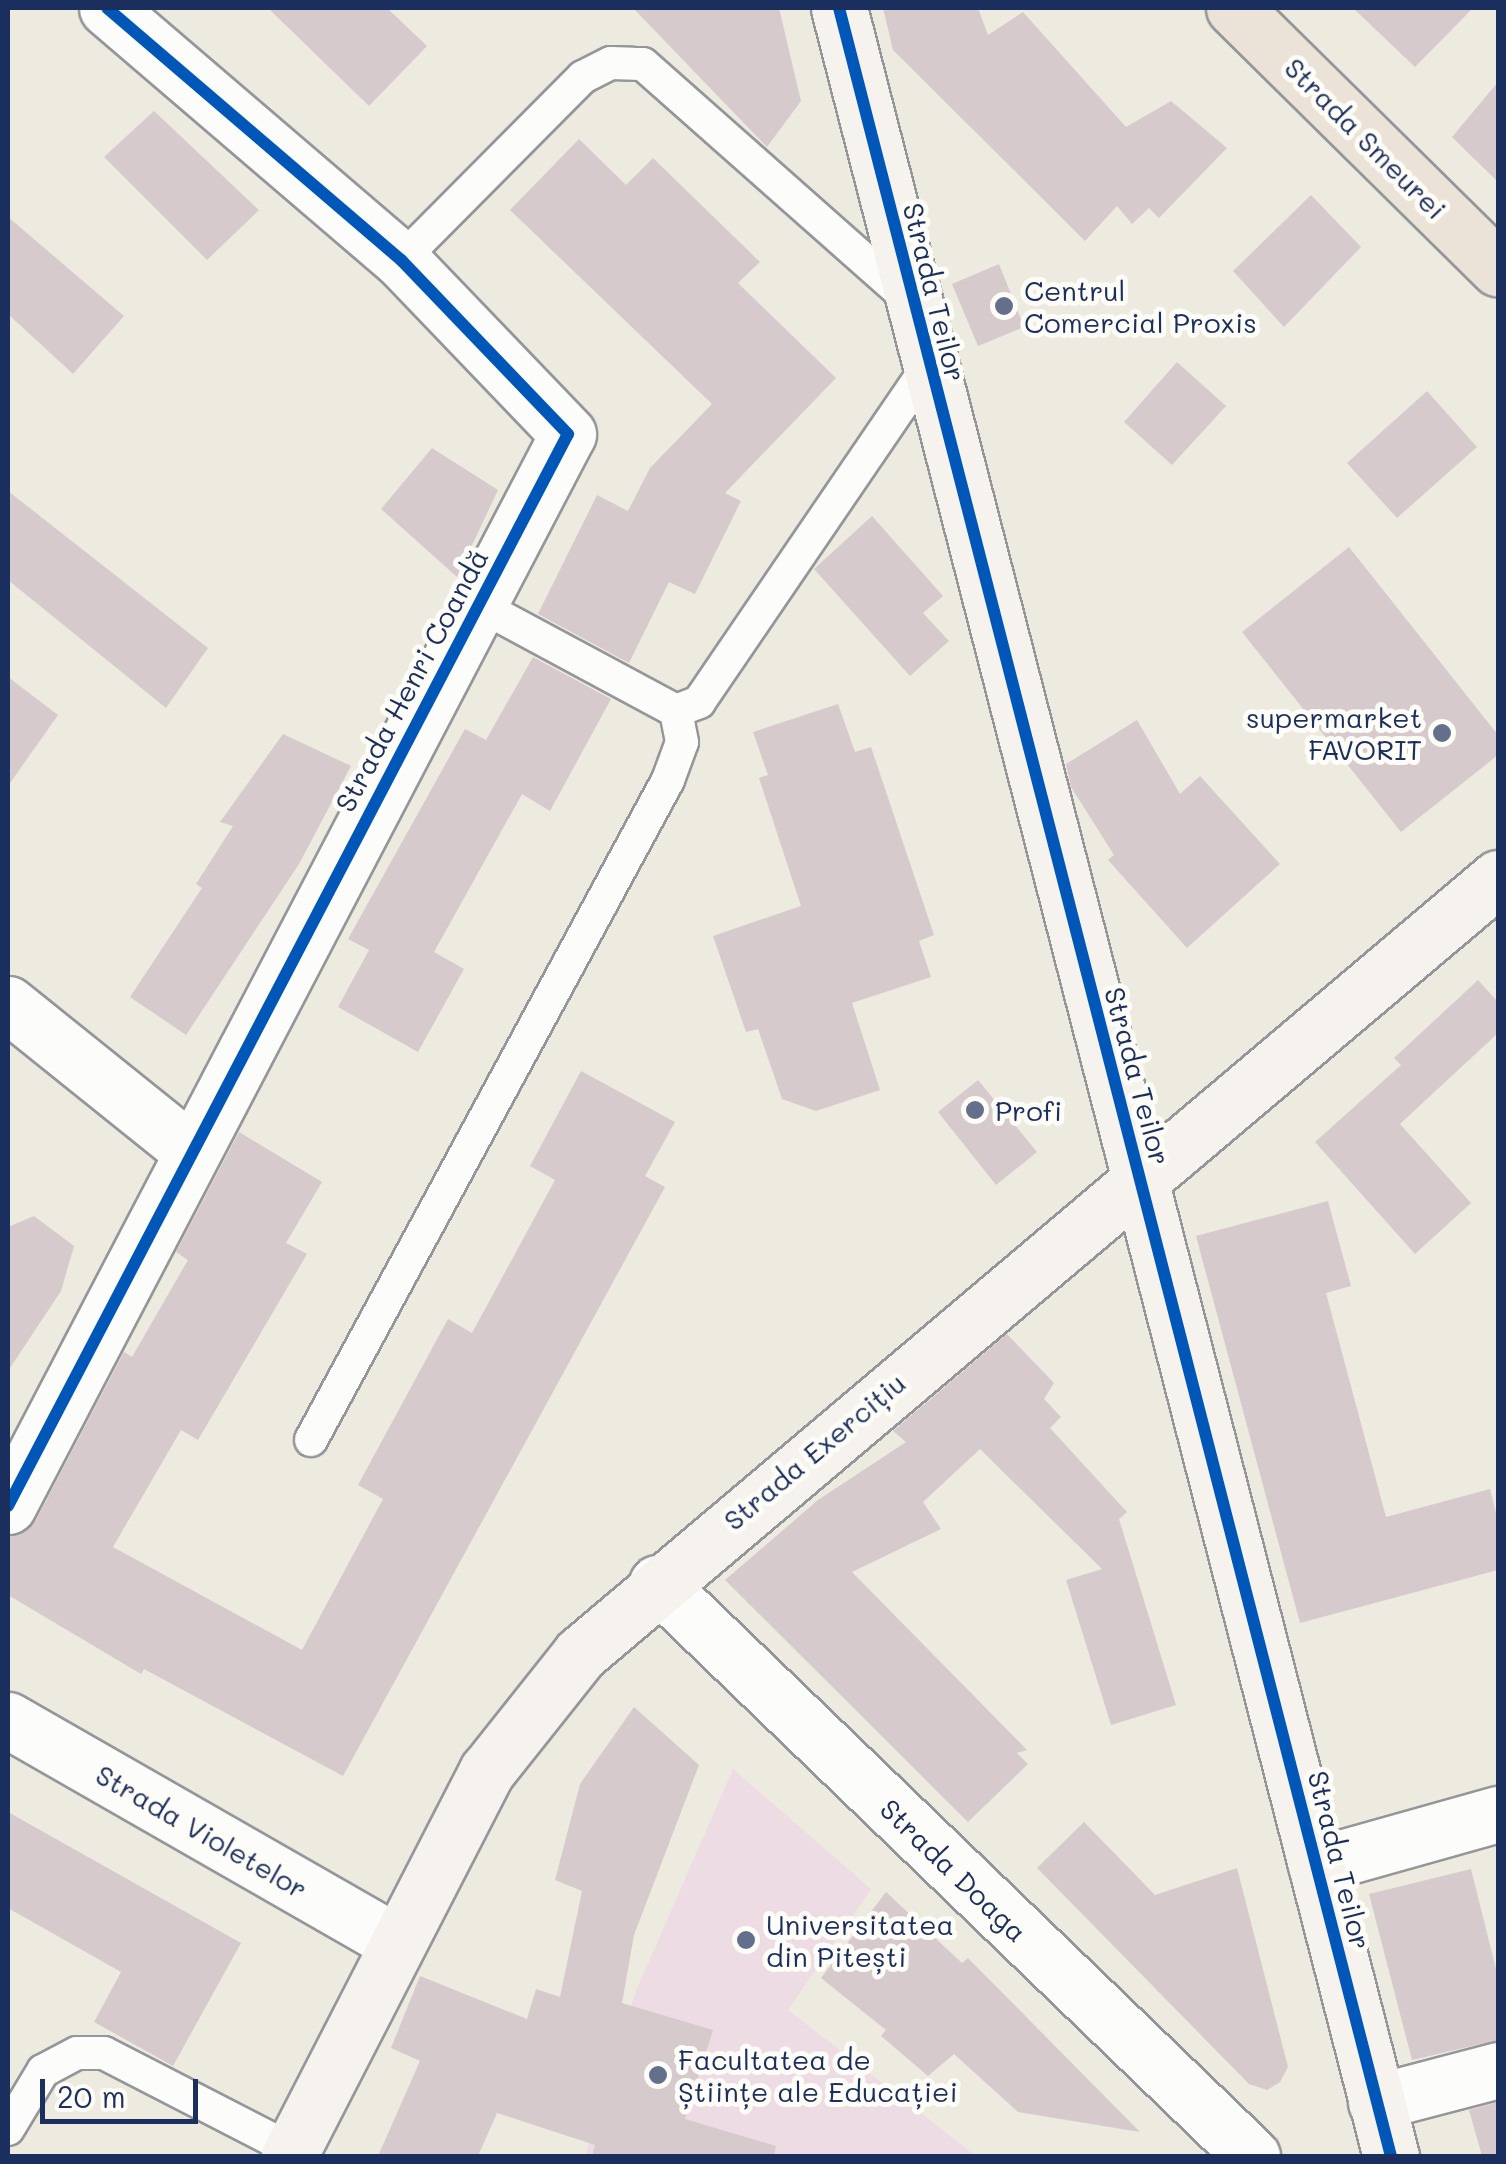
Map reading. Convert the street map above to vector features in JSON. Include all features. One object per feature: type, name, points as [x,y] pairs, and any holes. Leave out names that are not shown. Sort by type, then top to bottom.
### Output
[{"type":"main road","name":"Strada Smeurei","points":[[1234,8],[1498,268]]},
{"type":"street","name":"Strada Teilor","points":[[839,8],[910,300],[1391,2156]]},
{"type":"street","name":"Strada Henri Coandă","points":[[8,1506],[568,434],[400,260],[124,13]]},
{"type":"street","name":"Strada Exercițiu","points":[[291,2153],[396,1942],[506,1744],[580,1654],[658,1583],[1498,878]]},
{"type":"street","points":[[8,1004],[191,1151]]},
{"type":"street","name":"Strada Doaga","points":[[658,1583],[1252,2156]]},
{"type":"street","name":"Strada Violetelor","points":[[8,1720],[396,1942]]},
{"type":"street","points":[[1316,1866],[1498,1817]]},
{"type":"street","points":[[1376,2102],[1498,2070]]},
{"type":"lane","points":[[400,260],[583,78],[611,63],[643,64],[910,300]]},
{"type":"lane","points":[[479,605],[676,711],[699,702],[729,665],[928,366]]},
{"type":"lane","points":[[311,1440],[668,780],[682,742],[676,711]]},
{"type":"lane","points":[[8,2128],[43,2070],[76,2053],[104,2054],[291,2153]]},
{"type":"shaded area","name":"Universitatea din Pitești","points":[[733,1769],[871,1889],[788,2010],[976,2156],[585,2156],[636,1991]]},
{"type":"building","points":[[268,8],[387,8],[427,46],[369,106]]},
{"type":"building","points":[[633,8],[779,8],[801,101],[767,147]]},
{"type":"building","points":[[883,8],[978,8],[988,35],[1023,12],[1126,127],[1171,101],[1227,148],[1159,218],[1149,208],[1132,224],[1117,206],[1085,241],[893,50]]},
{"type":"building","points":[[1353,8],[1473,8],[1415,67]]},
{"type":"building","points":[[1498,82],[1498,182],[1452,137]]},
{"type":"building","points":[[154,111],[259,210],[207,260],[104,157]]},
{"type":"building","points":[[579,139],[626,185],[653,158],[760,262],[738,283],[836,378],[725,493],[741,501],[695,594],[669,582],[629,663],[538,614],[597,495],[628,511],[650,468],[712,404],[510,210]]},
{"type":"building","points":[[1311,195],[1361,247],[1284,327],[1233,271]]},
{"type":"building","points":[[8,217],[124,316],[73,374],[8,314]]},
{"type":"building","points":[[999,264],[1024,327],[978,346],[952,284]]},
{"type":"building","points":[[1177,362],[1226,406],[1172,465],[1124,422]]},
{"type":"building","points":[[1427,391],[1477,447],[1397,518],[1347,463]]},
{"type":"building","points":[[432,448],[498,490],[457,577],[381,509]]},
{"type":"building","points":[[8,491],[208,648],[166,708],[8,580]]},
{"type":"building","points":[[872,516],[943,596],[923,613],[949,641],[910,676],[814,569]]},
{"type":"building","points":[[1349,547],[1498,735],[1498,755],[1401,832],[1242,632]]},
{"type":"building","points":[[533,657],[611,699],[550,811],[522,794],[434,952],[464,969],[418,1052],[338,1007],[369,950],[348,939],[465,729],[486,740]]},
{"type":"building","points":[[8,677],[58,715],[8,786]]},
{"type":"building","points":[[838,704],[855,752],[871,747],[934,935],[919,941],[931,977],[852,1003],[880,1090],[816,1111],[782,1099],[758,1029],[746,1032],[713,936],[801,906],[759,778],[768,775],[753,732]]},
{"type":"building","points":[[1137,720],[1180,794],[1200,776],[1280,864],[1187,948],[1108,860],[1114,855],[1071,787],[1066,764]]},
{"type":"building","points":[[283,734],[351,766],[299,864],[186,1035],[130,997],[202,888],[196,884],[233,826],[220,822]]},
{"type":"building","points":[[1478,980],[1498,1002],[1498,1033],[1400,1124],[1471,1203],[1415,1254],[1315,1142],[1401,1065],[1394,1058]]},
{"type":"building","points":[[581,1071],[675,1122],[645,1176],[665,1187],[343,1776],[144,1669],[141,1674],[8,1595],[8,1537],[36,1520],[124,1352],[132,1357],[188,1260],[176,1252],[239,1132],[322,1182],[286,1243],[307,1254],[198,1440],[181,1430],[113,1547],[302,1650],[383,1499],[358,1485],[448,1319],[472,1333],[555,1180],[530,1166]]},
{"type":"building","points":[[978,1080],[1037,1152],[996,1185],[938,1112]]},
{"type":"building","points":[[1328,1201],[1351,1286],[1326,1293],[1386,1517],[1490,1489],[1498,1521],[1498,1570],[1300,1623],[1196,1236]]},
{"type":"building","points":[[34,1216],[74,1246],[61,1291],[8,1371],[8,1227]]},
{"type":"building","points":[[1007,1334],[1054,1383],[1044,1399],[1061,1417],[1050,1428],[1127,1512],[1119,1519],[1176,1705],[1111,1725],[1066,1580],[1102,1569],[980,1449],[923,1502],[941,1529],[852,1572],[1027,1750],[1017,1753],[1028,1764],[968,1822],[725,1580],[818,1500],[906,1442],[893,1431]]},
{"type":"building","points":[[634,1707],[699,1765],[634,1935],[622,2003],[713,2030],[685,2119],[776,2146],[774,2156],[592,2156],[595,2145],[497,2113],[478,2156],[378,2156],[420,2061],[391,2048],[420,1976],[527,2019],[536,1989],[560,1997],[582,1891],[555,1880],[580,1784]]},
{"type":"building","points":[[8,1812],[241,1943],[173,2066],[94,2022],[121,1972],[8,1908]]},
{"type":"building","points":[[1084,1822],[1155,1895],[1237,1868],[1288,2067],[1280,2082],[1267,2090],[1249,2084],[1037,1868]]},
{"type":"building","points":[[1471,1869],[1498,1977],[1498,2040],[1412,2060],[1369,1894]]},
{"type":"building","points":[[886,1892],[962,1963],[968,1958],[1140,2132],[1018,2112],[954,2054],[928,2076],[881,2036],[886,2030],[821,1978]]},
{"type":"building","points":[[1498,2102],[1498,2156],[1482,2156],[1469,2110]]},
{"type":"cycle path","points":[[8,1506],[568,434],[401,260],[107,8]]},
{"type":"cycle path","points":[[839,8],[1391,2156]]},
{"type":"place","name":"Centrul Comercial Proxis","points":[[1004,306]]},
{"type":"place","name":"supermarket FAVORIT","points":[[1442,733]]},
{"type":"place","name":"Profi","points":[[975,1110]]},
{"type":"place","name":"Universitatea din Pitești","points":[[746,1940]]},
{"type":"place","name":"Facultatea de Științe ale Educației","points":[[658,2075]]}]
